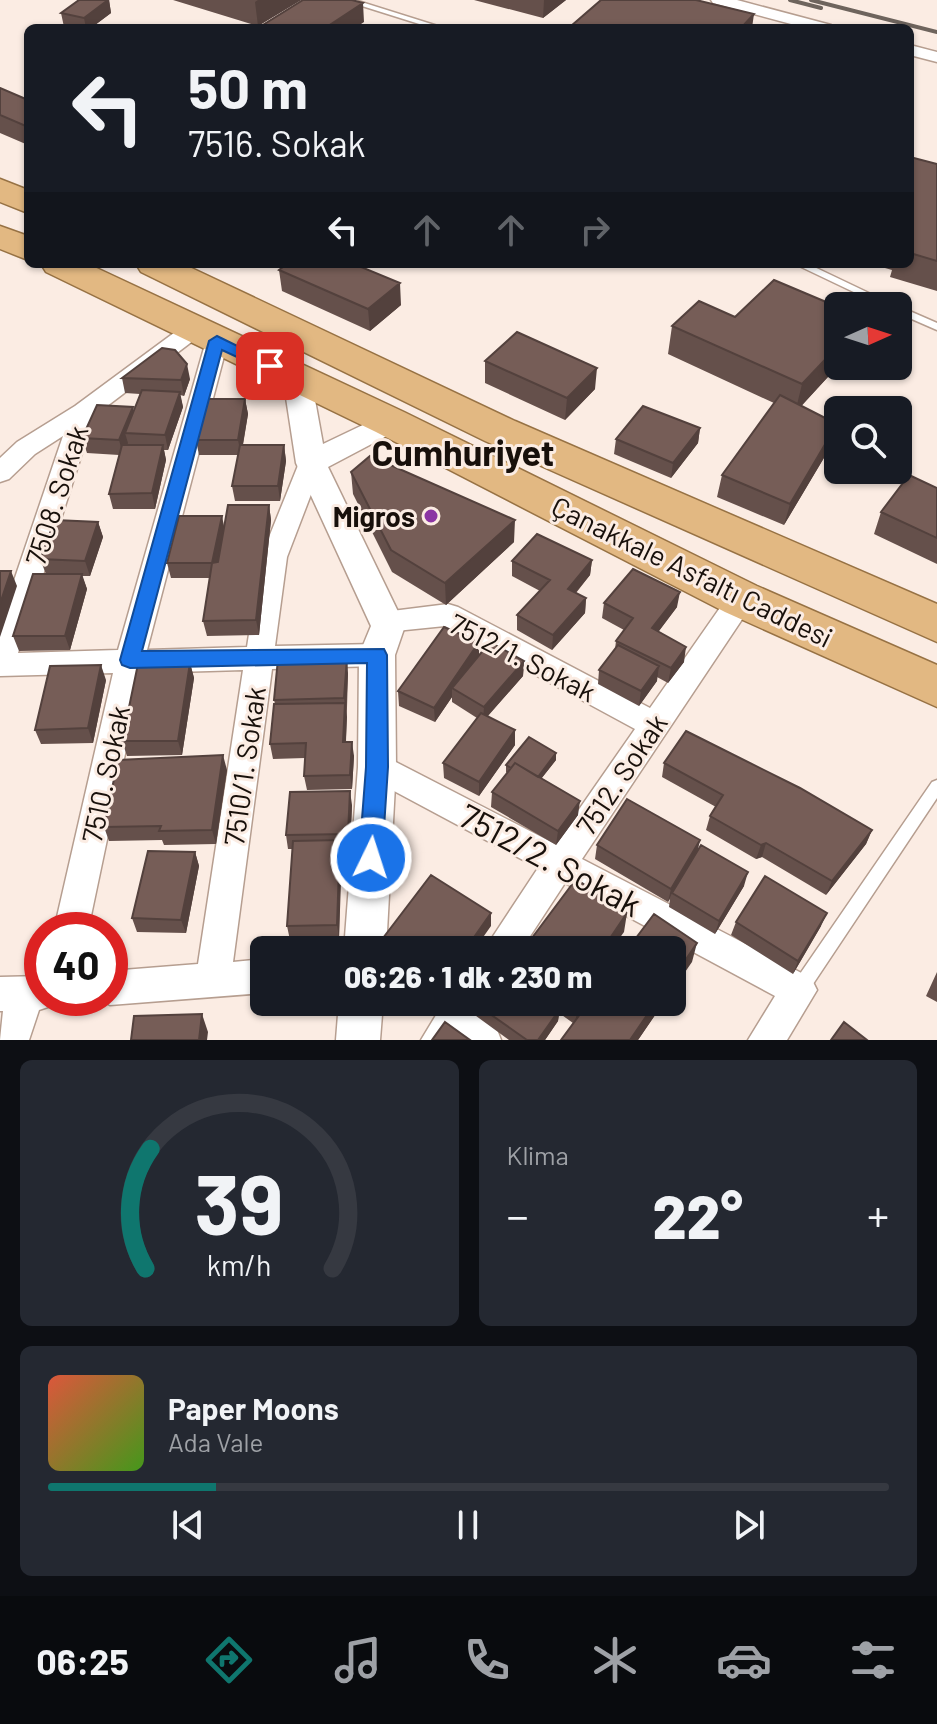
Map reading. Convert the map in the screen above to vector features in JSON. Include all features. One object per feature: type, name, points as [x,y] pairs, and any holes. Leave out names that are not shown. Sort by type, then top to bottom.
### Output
[{"type":"highway","points":[[0,189],[24,201]]},
{"type":"highway","points":[[0,236],[24,247]]},
{"type":"highway","name":"Çanakkale Asfaltı Caddesi","points":[[67,268],[390,422],[741,599],[937,687]]},
{"type":"highway","name":"Çanakkale Asfaltı Caddesi","points":[[162,268],[500,431],[937,624]]},
{"type":"street","points":[[719,0],[810,24]]},
{"type":"street","points":[[914,51],[937,57]]},
{"type":"street","name":"7508. Sokak","points":[[0,665],[83,412],[206,335]]},
{"type":"street","name":"7510. Sokak","points":[[75,912],[206,335]]},
{"type":"street","points":[[297,378],[311,463],[382,638],[366,936]]},
{"type":"street","points":[[0,473],[26,448],[83,412]]},
{"type":"street","points":[[311,463],[390,422]]},
{"type":"street","name":"7510/1. Sokak","points":[[213,980],[274,557],[311,463]]},
{"type":"street","name":"7512. Sokak","points":[[510,936],[741,599]]},
{"type":"street","name":"7512/1. Sokak","points":[[0,665],[261,658],[382,638],[448,615],[655,725]]},
{"type":"street","name":"7512/2. Sokak","points":[[377,767],[799,990]]},
{"type":"street","points":[[128,987],[250,977]]},
{"type":"street","points":[[766,1040],[799,990]]},
{"type":"street","points":[[11,1040],[23,994]]},
{"type":"street","points":[[358,1040],[360,1016]]},
{"type":"street","points":[[452,1021],[483,1040]]},
{"type":"lane","points":[[347,0],[427,24]]},
{"type":"lane","points":[[809,268],[861,292]]},
{"type":"lane","points":[[912,315],[937,327]]},
{"type":"lane","points":[[799,990],[937,786]]},
{"type":"building","points":[[79,0],[108,0],[84,18],[61,13]]},
{"type":"building","points":[[303,0],[352,0],[363,3],[331,24],[264,24]]},
{"type":"building","points":[[601,0],[696,0],[754,14],[745,24],[573,24]]},
{"type":"building","points":[[0,88],[24,98],[24,125],[0,115]]},
{"type":"building","points":[[914,158],[937,164],[937,261],[914,254]]},
{"type":"building","points":[[364,268],[400,283],[368,309],[279,270]]},
{"type":"building","points":[[774,280],[824,301],[824,361],[802,384],[672,326],[699,301],[735,317]]},
{"type":"building","points":[[517,332],[597,368],[567,398],[485,361]]},
{"type":"building","points":[[162,348],[175,350],[187,364],[181,380],[122,378]]},
{"type":"building","points":[[142,390],[180,392],[165,435],[125,433]]},
{"type":"building","points":[[780,395],[824,417],[824,446],[790,504],[722,475]]},
{"type":"building","points":[[205,399],[245,399],[238,440],[196,440]]},
{"type":"building","points":[[97,405],[133,407],[119,440],[82,438]]},
{"type":"building","points":[[643,406],[700,428],[673,463],[616,439]]},
{"type":"building","points":[[122,445],[163,445],[152,493],[109,494]]},
{"type":"building","points":[[240,445],[284,445],[278,486],[232,486]]},
{"type":"building","points":[[370,456],[515,520],[445,583],[391,550],[351,472]]},
{"type":"building","points":[[912,476],[937,488],[937,538],[881,512],[902,484],[912,484]]},
{"type":"building","points":[[228,505],[269,505],[256,620],[203,621],[212,563],[218,562]]},
{"type":"building","points":[[179,516],[222,516],[212,563],[167,563]]},
{"type":"building","points":[[55,520],[98,522],[85,561],[40,559]]},
{"type":"building","points":[[537,534],[592,560],[568,589],[586,598],[553,635],[517,615],[550,580],[512,561]]},
{"type":"building","points":[[633,569],[680,592],[652,628],[686,647],[671,668],[616,641],[633,618],[604,603]]},
{"type":"building","points":[[0,571],[11,571],[0,604]]},
{"type":"building","points":[[33,574],[82,574],[65,636],[13,636]]},
{"type":"building","points":[[444,627],[479,642],[434,708],[398,691]]},
{"type":"building","points":[[490,642],[524,661],[484,707],[452,688]]},
{"type":"building","points":[[618,645],[659,666],[641,691],[599,670]]},
{"type":"building","points":[[347,658],[344,698],[274,700],[278,659]]},
{"type":"building","points":[[190,663],[178,741],[122,741],[138,664]]},
{"type":"building","points":[[101,665],[88,728],[35,730],[50,666]]},
{"type":"building","points":[[345,703],[343,742],[352,742],[350,775],[304,776],[306,743],[270,744],[274,704]]},
{"type":"building","points":[[481,713],[515,730],[479,782],[443,763]]},
{"type":"building","points":[[686,731],[800,788],[872,830],[832,881],[766,843],[761,845],[710,816],[723,795],[664,763]]},
{"type":"building","points":[[529,737],[556,753],[538,777],[515,763],[511,768],[506,765]]},
{"type":"building","points":[[223,755],[212,830],[159,831],[161,826],[104,827],[118,760]]},
{"type":"building","points":[[515,763],[580,801],[558,831],[492,792]]},
{"type":"building","points":[[350,791],[348,834],[286,835],[290,792]]},
{"type":"building","points":[[627,799],[700,840],[671,889],[597,845]]},
{"type":"building","points":[[340,840],[337,925],[287,926],[293,841]]},
{"type":"building","points":[[701,845],[748,872],[719,921],[672,893]]},
{"type":"building","points":[[148,851],[195,852],[181,920],[132,918]]},
{"type":"building","points":[[431,875],[491,913],[475,936],[385,936]]},
{"type":"building","points":[[765,876],[827,913],[798,961],[736,922]]},
{"type":"building","points":[[576,879],[627,913],[611,936],[533,936]]},
{"type":"building","points":[[654,914],[697,943],[686,959],[686,936],[638,936]]},
{"type":"building","points":[[202,1014],[199,1040],[131,1040],[134,1016]]},
{"type":"building","points":[[493,1016],[555,1016],[538,1040],[527,1040]]},
{"type":"building","points":[[579,1016],[646,1016],[630,1040],[561,1040]]},
{"type":"building","points":[[445,1022],[470,1040],[432,1040]]},
{"type":"building","points":[[844,1022],[867,1040],[831,1040]]},
{"type":"railway","points":[[790,0],[821,8]]},
{"type":"railway","points":[[811,0],[906,24]]},
{"type":"railway","points":[[914,26],[937,32]]},
{"type":"place","name":"Migros","points":[[431,516]]},
{"type":"district","name":"Cumhuriyet","points":[[463,451]]},
{"type":"route","points":[[270,366],[217,341],[130,660],[377,655],[377,767],[371,858]]}]
